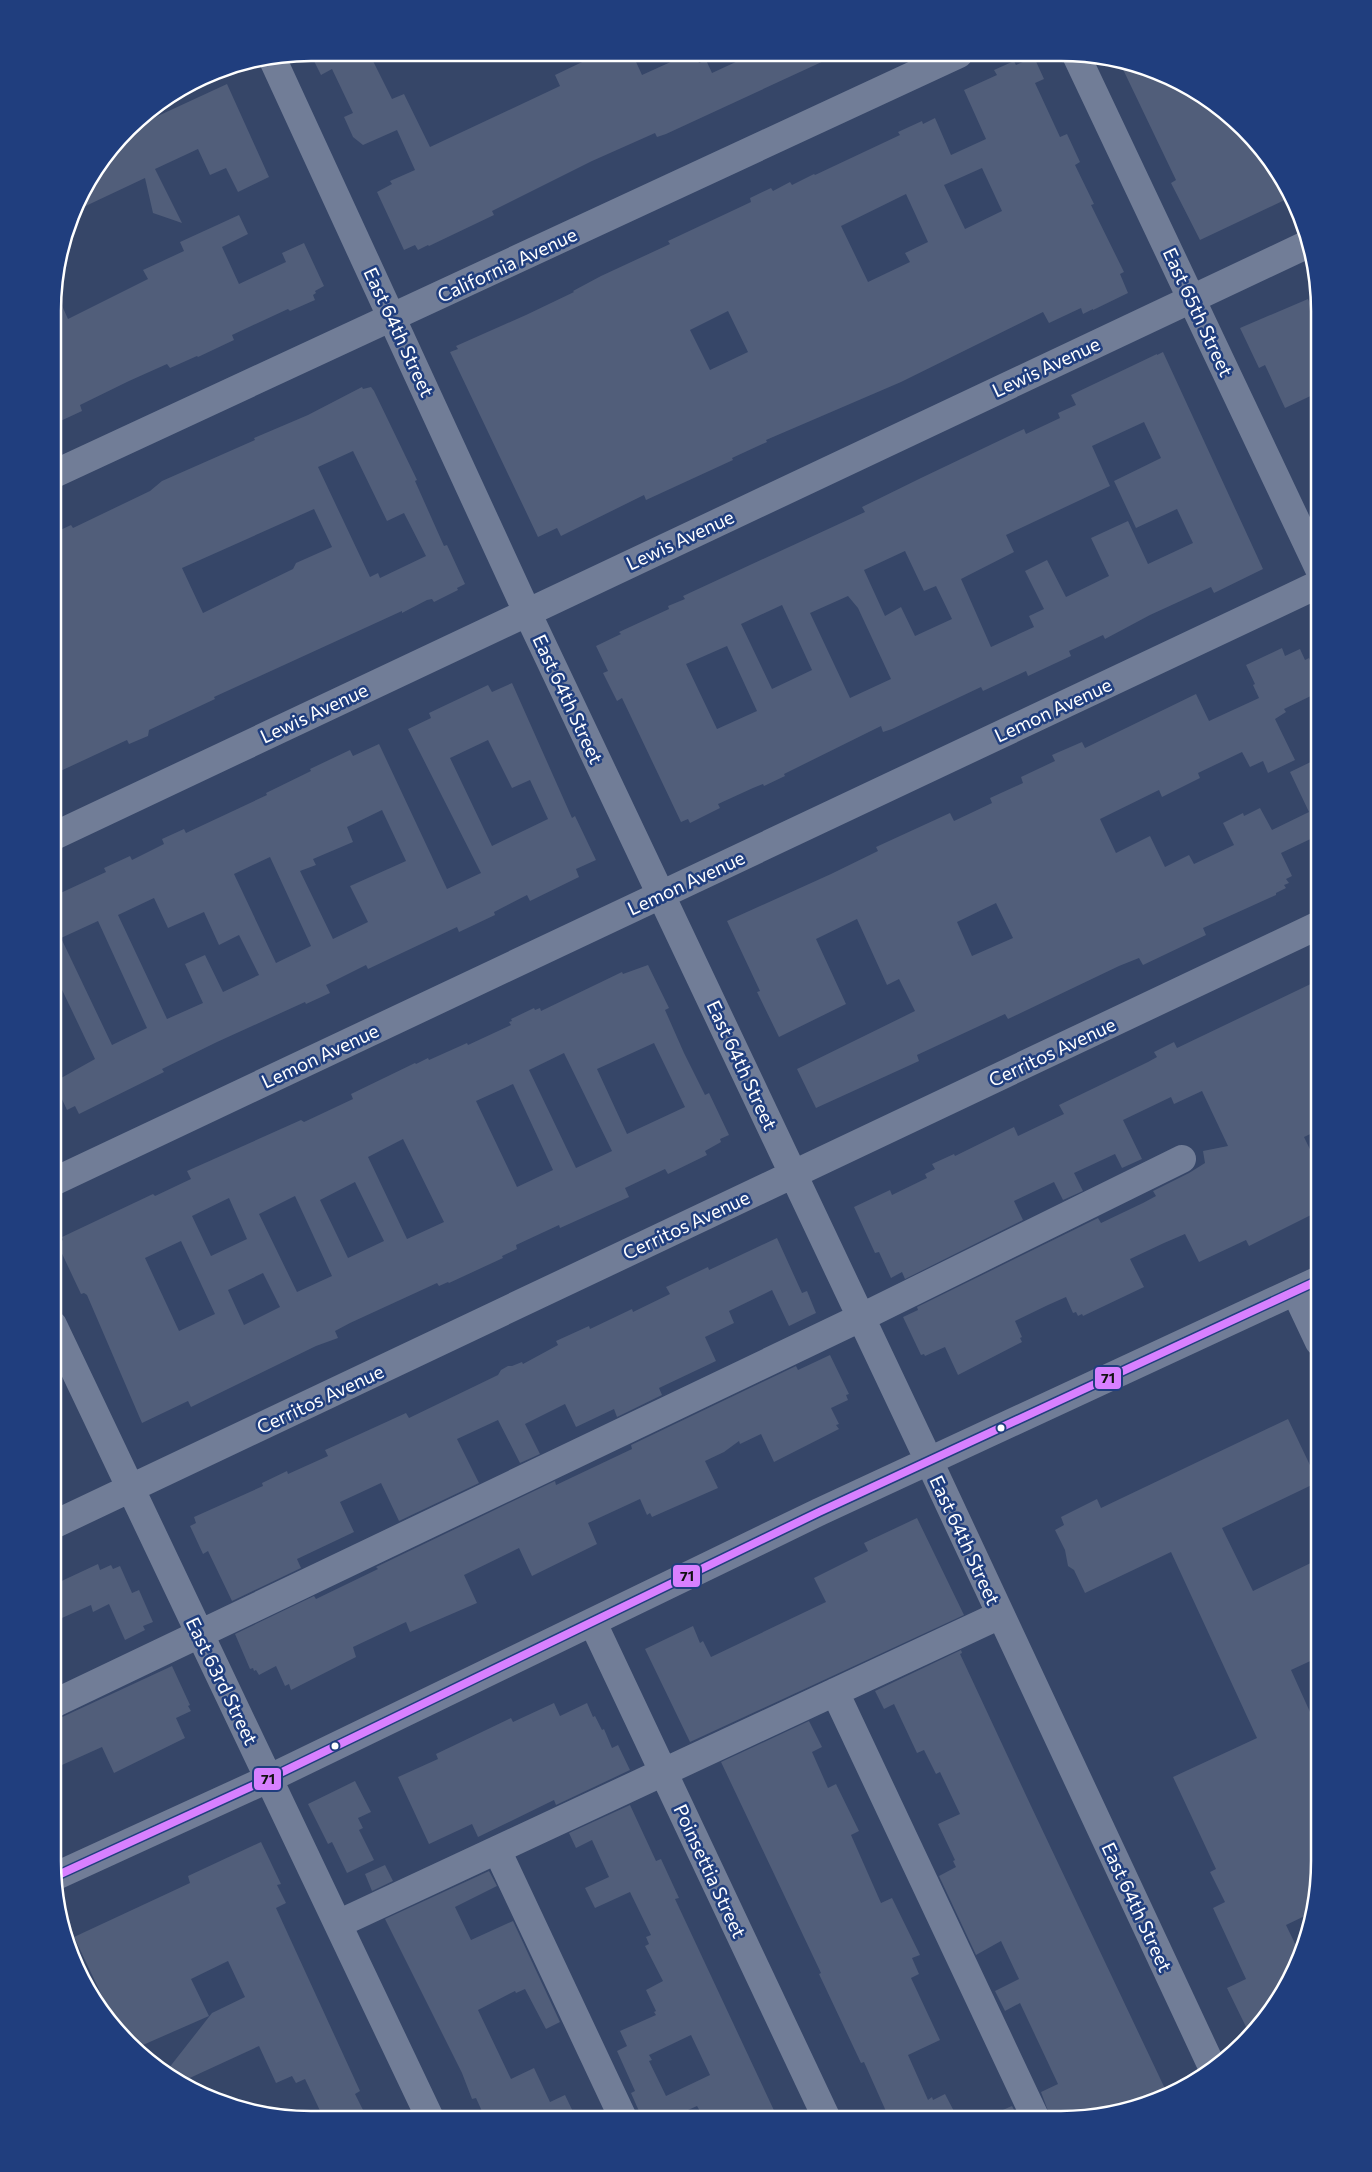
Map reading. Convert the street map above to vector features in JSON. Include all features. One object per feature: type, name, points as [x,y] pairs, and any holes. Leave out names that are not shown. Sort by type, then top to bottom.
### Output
[{"type":"street","name":"California Avenue","points":[[61,471],[944,61]]},
{"type":"street","name":"East 65th Street","points":[[1079,62],[1311,552]]},
{"type":"street","name":"East 64th Street","points":[[275,64],[527,612],[1210,2062]]},
{"type":"street","name":"Lewis Avenue","points":[[61,833],[1302,247]]},
{"type":"street","name":"Lemon Avenue","points":[[61,1178],[1311,588]]},
{"type":"street","name":"Cerritos Avenue","points":[[61,1521],[1311,929]]},
{"type":"street","points":[[61,1700],[860,1318],[1182,1158]]},
{"type":"street","points":[[62,1873],[270,1778],[819,1512],[1307,1286],[1311,1305]]},
{"type":"street","name":"East 63rd Street","points":[[61,1357],[130,1488],[270,1778],[427,2111]]},
{"type":"street","points":[[338,1924],[1000,1615]]},
{"type":"street","name":"Poinsettia Street","points":[[593,1623],[823,2111]]},
{"type":"street","points":[[835,1692],[1032,2111]]},
{"type":"street","points":[[497,1850],[620,2111]]},
{"type":"building","points":[[314,61],[373,61],[392,99],[404,94],[430,147],[560,86],[555,75],[584,61],[636,61],[642,75],[673,61],[698,61],[699,63],[706,61],[712,73],[738,61],[824,61],[666,134],[657,137],[655,133],[592,161],[492,211],[494,215],[418,250],[415,245],[404,250],[377,192],[392,184],[390,181],[415,170],[397,130],[363,145],[353,137],[344,117],[353,113],[332,69],[321,75]]},
{"type":"building","points":[[1014,61],[1016,65],[1025,61],[1036,61],[1044,79],[1035,83],[1060,137],[1067,134],[1080,162],[1075,165],[1094,204],[1091,205],[1124,272],[1120,274],[1128,293],[1083,314],[1081,308],[1049,323],[1043,312],[901,382],[766,440],[767,442],[732,458],[733,460],[646,500],[644,495],[561,536],[557,528],[538,537],[450,352],[458,349],[456,346],[526,315],[574,292],[601,276],[670,244],[668,241],[751,202],[750,198],[771,188],[773,191],[790,182],[792,185],[815,175],[900,135],[898,132],[922,121],[923,124],[935,118],[951,155],[986,139],[964,90],[997,75],[994,70]],"holes":[[[982,168],[1002,211],[965,229],[944,185]],[[906,194],[928,242],[905,253],[910,262],[868,282],[841,226]],[[728,311],[748,352],[710,370],[690,330]]]},
{"type":"building","points":[[1123,69],[1171,87],[1200,103],[1226,123],[1249,146],[1269,172],[1285,200],[1200,240],[1171,183],[1176,180]]},
{"type":"building","points":[[227,84],[269,177],[238,192],[226,168],[210,175],[198,149],[155,169],[182,223],[153,213],[145,178],[84,207],[103,172],[123,146],[151,119]]},
{"type":"building","points":[[239,215],[248,234],[222,247],[239,284],[286,262],[282,253],[304,243],[324,286],[315,291],[316,293],[313,295],[315,300],[290,311],[288,309],[232,335],[234,340],[198,357],[170,368],[167,364],[129,381],[80,405],[82,411],[61,421],[61,304],[68,319],[148,279],[143,270],[184,251],[180,242]]},
{"type":"building","points":[[1308,299],[1311,311],[1311,396],[1285,408],[1265,365],[1259,368],[1240,328]]},
{"type":"building","points":[[1163,352],[1263,569],[1214,593],[1211,587],[1150,615],[1105,639],[1103,635],[1069,651],[1071,656],[1028,676],[1026,671],[983,691],[981,687],[892,729],[883,732],[881,726],[784,774],[785,776],[718,804],[720,808],[690,823],[688,819],[681,822],[622,698],[617,701],[603,673],[608,671],[596,646],[621,634],[619,632],[669,609],[668,606],[685,599],[683,596],[865,512],[862,507],[921,478],[1024,429],[1026,434],[1060,418],[1058,413],[1076,405],[1071,395]],"holes":[[[1144,422],[1161,458],[1114,481],[1136,528],[1177,509],[1193,543],[1148,564],[1128,521],[1091,538],[1109,576],[1066,597],[1047,560],[1025,571],[1044,609],[1029,616],[1034,627],[991,647],[961,579],[1014,552],[1006,535],[1110,486],[1092,446]],[[905,551],[924,591],[936,586],[952,619],[915,636],[901,607],[885,616],[864,570]],[[848,596],[858,608],[891,679],[850,698],[810,613]],[[782,605],[812,670],[772,689],[741,624]],[[727,646],[757,711],[717,729],[686,664]]]},
{"type":"building","points":[[362,387],[363,389],[371,387],[417,480],[415,481],[444,546],[447,545],[465,584],[457,588],[458,590],[434,602],[432,599],[427,600],[214,697],[215,699],[149,730],[148,736],[129,744],[127,740],[61,771],[61,530],[71,525],[73,528],[150,491],[162,481],[255,440],[254,438],[308,415]],"holes":[[[353,451],[387,521],[404,513],[426,556],[380,578],[378,573],[370,577],[318,467]],[[314,509],[332,547],[296,563],[293,569],[203,613],[182,568]]]},
{"type":"building","points":[[1282,648],[1285,656],[1300,649],[1305,660],[1309,658],[1311,662],[1311,696],[1284,709],[1286,712],[1275,719],[1295,760],[1268,773],[1263,761],[1250,767],[1242,752],[1198,773],[1200,778],[1162,797],[1159,790],[1100,819],[1116,853],[1150,836],[1165,867],[1189,855],[1194,864],[1234,845],[1223,823],[1243,813],[1244,816],[1260,808],[1272,830],[1309,812],[1290,772],[1311,762],[1311,839],[1281,853],[1292,876],[1286,879],[1289,883],[1284,885],[1286,888],[1276,893],[1276,895],[1203,928],[1206,935],[1143,965],[1139,958],[1008,1019],[1005,1014],[917,1055],[919,1061],[816,1108],[797,1069],[915,1011],[899,979],[887,985],[857,919],[816,939],[846,1004],[779,1037],[757,992],[760,991],[727,921],[831,874],[878,851],[876,847],[950,813],[954,821],[992,803],[990,798],[1023,783],[1021,777],[1055,761],[1052,755],[1082,742],[1085,748],[1196,694],[1209,721],[1259,698],[1253,685],[1255,684],[1246,665]],"holes":[[[996,903],[1013,938],[972,956],[957,922]]]},
{"type":"building","points":[[512,683],[572,818],[575,816],[596,860],[576,869],[579,877],[530,901],[527,895],[494,912],[495,915],[459,932],[457,927],[368,969],[366,965],[326,985],[330,993],[306,1004],[305,1002],[217,1042],[162,1069],[164,1072],[79,1114],[75,1106],[67,1110],[61,1097],[61,1078],[95,1059],[61,988],[61,938],[61,893],[106,872],[104,868],[130,856],[132,860],[164,844],[162,839],[184,829],[186,833],[267,795],[266,793],[311,771],[310,769],[350,750],[353,756],[379,744],[447,889],[481,873],[408,729],[431,718],[429,713],[488,685],[492,692]],"holes":[[[488,740],[512,788],[530,780],[548,819],[492,846],[450,758]],[[382,810],[406,861],[350,886],[368,922],[333,939],[300,871],[316,865],[313,859],[353,842],[347,827]],[[270,857],[311,946],[276,963],[234,874]],[[154,898],[168,928],[204,912],[219,945],[239,935],[259,975],[223,992],[205,955],[185,964],[203,1003],[167,1019],[118,915]],[[98,921],[147,1028],[112,1045],[61,938]]]},
{"type":"building","points":[[648,965],[669,1008],[665,1010],[684,1053],[705,1095],[709,1093],[729,1135],[720,1139],[721,1142],[705,1151],[707,1155],[668,1174],[665,1169],[625,1188],[629,1197],[560,1228],[559,1225],[516,1245],[517,1249],[502,1256],[503,1258],[449,1283],[439,1286],[437,1283],[350,1323],[335,1331],[338,1338],[316,1346],[191,1407],[188,1401],[142,1423],[87,1295],[81,1294],[61,1252],[62,1237],[153,1194],[155,1196],[191,1179],[187,1171],[301,1120],[304,1122],[353,1099],[351,1094],[415,1063],[428,1058],[429,1060],[467,1043],[468,1045],[511,1025],[509,1022],[512,1021],[511,1019],[534,1008],[535,1010],[540,1008],[541,1011],[622,972],[623,974]],"holes":[[[654,1043],[685,1107],[627,1134],[597,1069]],[[564,1053],[612,1151],[576,1168],[529,1070]],[[513,1084],[553,1170],[517,1187],[476,1101]],[[403,1139],[444,1222],[407,1239],[368,1157]],[[355,1182],[384,1241],[348,1258],[320,1200]],[[295,1196],[332,1276],[297,1292],[259,1214]],[[229,1198],[247,1239],[211,1256],[192,1216]],[[181,1241],[215,1314],[179,1331],[145,1258]],[[263,1273],[280,1307],[244,1325],[228,1290]]]},
{"type":"building","points":[[1311,984],[1311,1134],[1304,1137],[1311,1151],[1311,1215],[1249,1246],[1246,1240],[1199,1262],[1185,1234],[1164,1243],[1130,1259],[1144,1287],[1083,1316],[1082,1314],[1078,1316],[1076,1312],[1073,1313],[1066,1297],[1048,1305],[1015,1321],[1022,1337],[1020,1338],[1022,1342],[958,1375],[945,1347],[925,1356],[924,1354],[921,1355],[903,1317],[918,1310],[917,1307],[1098,1218],[1101,1223],[1143,1203],[1156,1196],[1153,1191],[1205,1163],[1203,1151],[1228,1146],[1202,1091],[1174,1104],[1171,1097],[1123,1120],[1142,1159],[1122,1168],[1115,1154],[1074,1173],[1083,1191],[1063,1200],[1054,1182],[1014,1201],[1023,1220],[905,1279],[902,1272],[891,1278],[879,1252],[875,1253],[854,1207],[890,1190],[892,1195],[927,1178],[925,1174],[935,1169],[932,1164],[954,1154],[955,1156],[1014,1127],[1018,1136],[1064,1114],[1059,1105],[1148,1062],[1157,1057],[1154,1052],[1174,1042],[1177,1048]]},
{"type":"building","points":[[777,1238],[802,1293],[807,1291],[816,1313],[789,1326],[772,1290],[729,1311],[734,1323],[705,1337],[716,1361],[659,1388],[662,1395],[617,1417],[614,1409],[576,1427],[565,1404],[525,1424],[540,1454],[520,1463],[498,1420],[457,1439],[479,1483],[399,1521],[381,1483],[340,1502],[354,1532],[297,1559],[301,1568],[232,1601],[208,1551],[203,1554],[190,1526],[196,1523],[194,1517],[263,1486],[262,1483],[287,1471],[288,1474],[328,1456],[325,1450],[406,1413],[409,1418],[498,1375],[501,1370],[508,1366],[522,1362],[523,1364],[558,1345],[556,1341],[589,1326],[590,1329],[632,1309],[633,1312],[670,1294],[666,1287],[708,1267],[709,1270]]},
{"type":"building","points":[[830,1355],[849,1394],[846,1395],[848,1400],[831,1408],[839,1424],[836,1425],[839,1429],[774,1462],[761,1434],[740,1444],[739,1441],[724,1452],[705,1461],[718,1488],[652,1517],[650,1513],[647,1515],[640,1499],[588,1523],[597,1544],[532,1576],[519,1548],[464,1575],[477,1603],[410,1632],[406,1622],[353,1647],[356,1657],[291,1690],[289,1684],[285,1686],[276,1666],[259,1675],[253,1668],[250,1669],[235,1634],[314,1596],[316,1599],[378,1569],[376,1567],[555,1481],[556,1485],[632,1449],[631,1445],[796,1366],[798,1370]]},
{"type":"building","points":[[1288,1419],[1311,1467],[1311,1485],[1222,1528],[1253,1591],[1311,1563],[1311,1661],[1291,1670],[1311,1712],[1311,1861],[1309,1893],[1304,1916],[1286,1925],[1296,1945],[1292,1956],[1269,2000],[1247,2028],[1227,1988],[1246,1979],[1213,1908],[1225,1902],[1210,1872],[1216,1869],[1173,1777],[1257,1738],[1171,1552],[1085,1593],[1074,1570],[1068,1566],[1065,1550],[1055,1530],[1064,1525],[1061,1517],[1097,1499],[1101,1508]]},
{"type":"building","points":[[917,1518],[964,1615],[690,1742],[645,1649],[693,1626],[700,1643],[703,1641],[711,1657],[826,1602],[814,1578],[868,1551],[864,1543]]},
{"type":"building","points":[[98,1564],[100,1570],[111,1565],[113,1569],[120,1566],[132,1593],[139,1590],[153,1622],[143,1626],[145,1630],[125,1640],[109,1604],[93,1612],[91,1605],[61,1618],[61,1581]]},
{"type":"building","points":[[961,1650],[962,1653],[960,1654],[1165,2088],[1110,2106],[1093,2109],[1048,2111],[1041,2092],[1058,2084],[1020,2003],[1005,2011],[995,1991],[1019,1979],[1001,1941],[976,1955],[939,1876],[956,1867],[953,1861],[955,1860],[938,1824],[960,1814],[940,1772],[936,1774],[924,1750],[917,1753],[894,1704],[884,1709],[875,1691]]},
{"type":"building","points":[[172,1666],[191,1711],[176,1718],[185,1738],[114,1773],[102,1747],[61,1765],[61,1718]]},
{"type":"building","points":[[554,1703],[560,1716],[587,1703],[593,1717],[595,1716],[602,1730],[604,1729],[612,1748],[618,1745],[630,1770],[556,1805],[554,1800],[478,1837],[472,1824],[429,1844],[398,1777],[438,1759],[436,1754],[511,1718],[513,1722]]},
{"type":"building","points":[[809,1721],[822,1747],[812,1752],[828,1788],[836,1784],[859,1831],[851,1835],[881,1903],[892,1898],[920,1955],[912,1958],[919,1974],[911,1978],[940,2040],[908,2055],[928,2100],[932,2097],[933,2100],[945,2094],[954,2111],[886,2111],[864,2062],[861,2063],[819,1974],[821,1973],[721,1762]]},
{"type":"building","points":[[355,1781],[371,1812],[358,1818],[363,1828],[359,1830],[374,1860],[347,1873],[332,1842],[328,1844],[308,1804]]},
{"type":"building","points":[[630,1805],[656,1861],[661,1859],[679,1898],[675,1899],[774,2111],[700,2111],[697,2106],[686,2111],[639,2111],[631,2093],[635,2091],[617,2051],[627,2046],[620,2031],[656,2015],[646,1990],[663,1981],[645,1946],[649,1944],[646,1937],[651,1935],[630,1892],[595,1908],[585,1888],[609,1877],[592,1840],[576,1848],[569,1833]],"holes":[[[691,2035],[710,2075],[666,2096],[649,2061],[652,2060],[649,2055]]]},
{"type":"building","points":[[261,1842],[281,1884],[277,1885],[286,1903],[276,1908],[360,2091],[355,2094],[364,2111],[320,2111],[305,2079],[296,2083],[292,2076],[276,2083],[259,2046],[189,2078],[170,2067],[212,2013],[245,1997],[228,1961],[191,1979],[209,2016],[142,2045],[123,2026],[103,2000],[74,1937],[190,1883],[188,1876]]},
{"type":"building","points":[[385,1865],[393,1881],[372,1891],[365,1874]]},
{"type":"building","points":[[489,1871],[497,1886],[455,1907],[471,1940],[513,1921],[560,2022],[546,2029],[525,1989],[516,1993],[515,1991],[478,2010],[511,2079],[534,2068],[550,2102],[565,2095],[573,2111],[482,2111],[476,2098],[472,2099],[462,2073],[385,1919]]},
{"type":"building","points":[[1012,2106],[1015,2111],[1000,2111]]},
{"type":"transit line","name":"71","points":[[62,1873],[270,1778],[819,1512],[1311,1284]]}]
